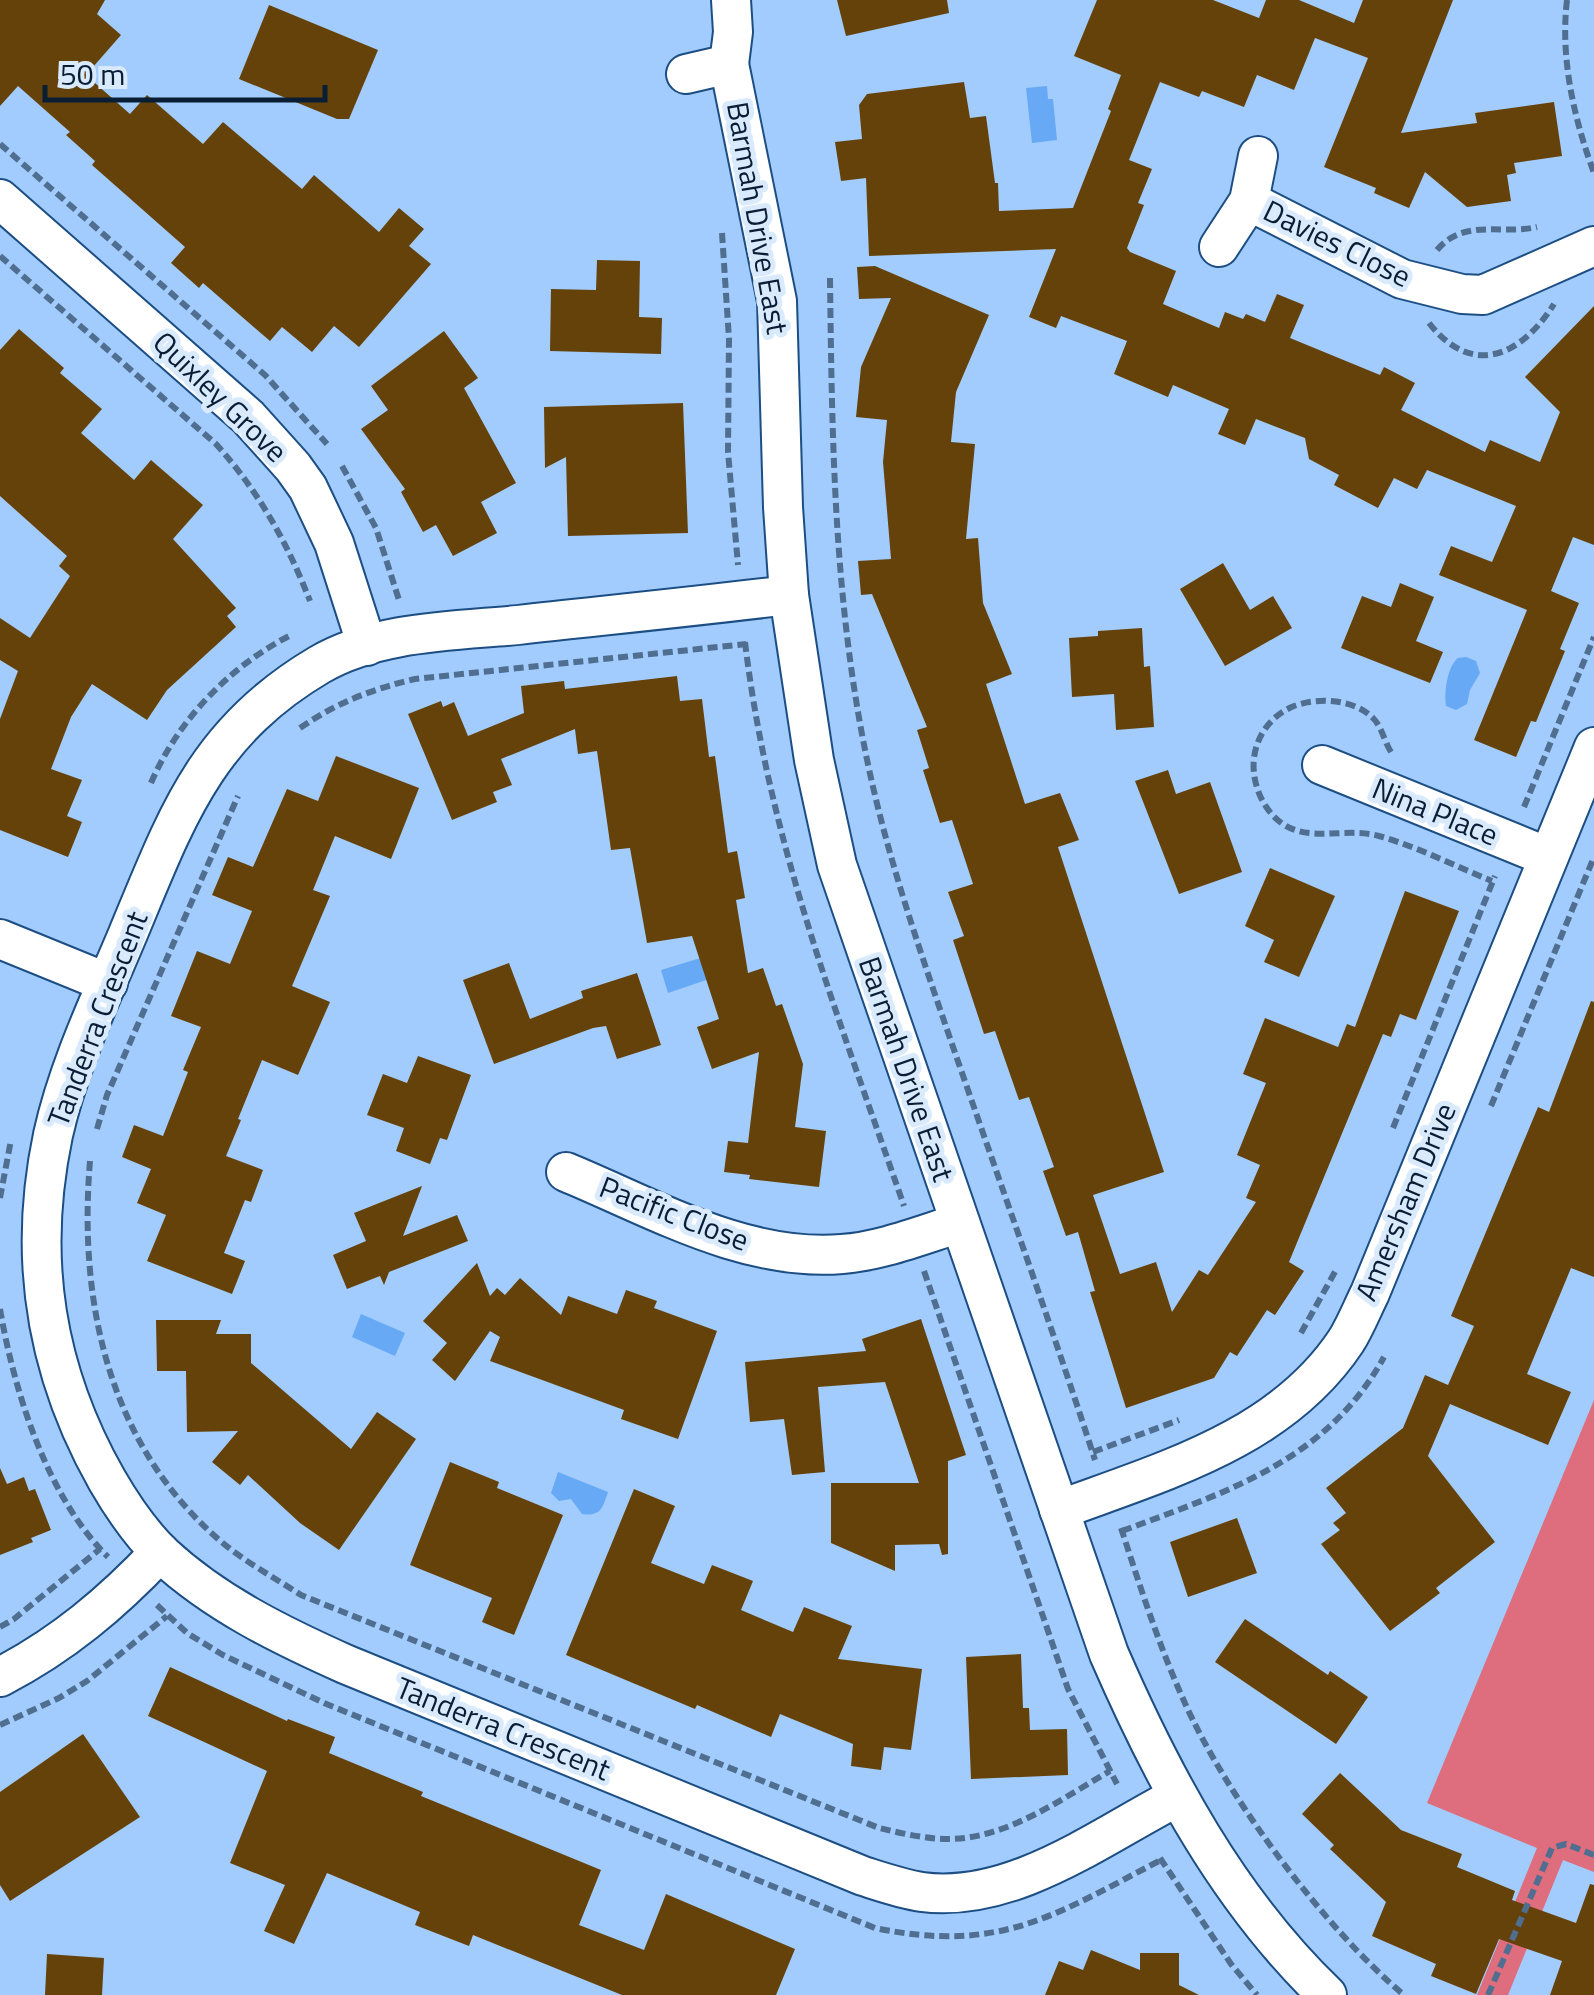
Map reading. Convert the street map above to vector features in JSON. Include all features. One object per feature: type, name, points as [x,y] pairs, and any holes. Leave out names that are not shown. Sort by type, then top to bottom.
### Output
[{"type":"street","name":"Barmah Drive East","points":[[730,0],[733,32],[729,64],[777,301],[789,595],[810,741],[837,865],[1109,1654],[1138,1722],[1218,1863],[1254,1912],[1327,1995]]},
{"type":"street","name":"Barmah Drive East","points":[[686,74],[729,64]]},
{"type":"street","name":"Davies Close","points":[[1219,247],[1249,201],[1258,156]]},
{"type":"street","name":"Quixley Grove","points":[[0,199],[238,408],[293,467],[308,488],[334,543],[367,646]]},
{"type":"street","name":"Davies Close","points":[[1249,201],[1402,279],[1462,294],[1482,295],[1594,246]]},
{"type":"street","name":"Tanderra Crescent","points":[[789,595],[426,634],[367,646],[323,662],[254,710],[212,758],[174,825],[66,1090],[54,1132],[43,1216],[43,1297],[61,1381],[78,1426],[114,1490],[160,1552],[233,1607],[304,1646],[863,1876],[925,1892],[963,1892],[1023,1877],[1178,1797]]},
{"type":"street","name":"Amersham Drive","points":[[1059,1510],[1232,1442],[1267,1422],[1298,1397],[1337,1353],[1370,1293],[1594,747]]},
{"type":"street","name":"Nina Place","points":[[1322,766],[1548,857]]},
{"type":"street","points":[[0,940],[108,982]]},
{"type":"street","name":"Pacific Close","points":[[566,1172],[723,1237],[785,1253],[814,1255],[868,1250],[960,1223]]},
{"type":"street","points":[[0,1677],[63,1641],[132,1582],[160,1552]]},
{"type":"path","points":[[1568,0],[1567,55],[1572,100],[1594,173]]},
{"type":"path","points":[[720,221],[729,321],[728,452],[738,576]]},
{"type":"path","points":[[1434,253],[1453,237],[1470,230],[1521,231],[1542,226]]},
{"type":"path","points":[[0,256],[233,463],[273,518],[312,606]]},
{"type":"path","points":[[830,278],[836,534],[854,695],[869,771],[930,980],[1097,1466]]},
{"type":"path","points":[[744,630],[752,703],[780,836],[800,908],[906,1212]]},
{"type":"path","points":[[1517,822],[1594,638]]},
{"type":"path","points":[[296,730],[327,709],[366,692],[415,679],[746,644]]},
{"type":"path","points":[[242,788],[107,1096],[91,1146],[88,1180],[86,1252],[92,1305],[105,1358],[151,1462],[188,1510],[225,1545],[313,1601],[879,1828],[949,1839],[984,1834],[1023,1820],[1110,1771]]},
{"type":"path","points":[[1390,1136],[1500,865]]},
{"type":"path","points":[[920,1260],[1068,1689],[1117,1784]]},
{"type":"path","points":[[1291,1346],[1339,1263]]},
{"type":"path","points":[[1093,1452],[1184,1418]]},
{"type":"path","points":[[1116,1515],[1184,1703],[1216,1761],[1300,1883],[1344,1936],[1404,1995]]},
{"type":"path","points":[[0,1627],[14,1620],[100,1549]]},
{"type":"path","points":[[0,1725],[59,1698],[87,1680],[167,1616]]},
{"type":"path","points":[[1488,1995],[1552,1848],[1566,1844],[1594,1855]]},
{"type":"path","points":[[1155,1849],[1231,1964],[1258,1995]]},
{"type":"shaded area","points":[[1594,1400],[1594,1872],[1563,1860],[1508,1995],[1477,1995],[1537,1848],[1427,1803]]},
{"type":"water","points":[[1047,86],[1048,99],[1053,99],[1057,140],[1032,143],[1026,88]]},
{"type":"water","points":[[1458,658],[1476,661],[1480,673],[1467,704],[1456,710],[1446,706],[1445,694],[1449,673]]},
{"type":"water","points":[[717,953],[724,974],[668,993],[661,970]]},
{"type":"water","points":[[361,1314],[405,1333],[395,1356],[352,1337]]},
{"type":"water","points":[[558,1472],[608,1492],[600,1510],[582,1514],[571,1499],[559,1501],[551,1493]]},
{"type":"building","points":[[0,0],[105,0],[97,14],[121,35],[86,75],[130,114],[147,95],[203,144],[223,122],[302,189],[314,175],[379,232],[399,208],[424,229],[409,246],[431,264],[359,347],[334,326],[312,352],[282,327],[270,341],[203,283],[199,288],[171,263],[185,247],[92,165],[95,161],[66,135],[70,132],[18,86],[0,106]]},
{"type":"building","points":[[837,0],[947,0],[949,13],[846,36]]},
{"type":"building","points":[[1097,0],[1213,0],[1259,18],[1266,0],[1299,0],[1354,23],[1363,0],[1453,0],[1401,133],[1477,123],[1475,113],[1554,102],[1562,156],[1514,163],[1516,173],[1507,175],[1511,201],[1467,207],[1425,172],[1409,208],[1374,193],[1376,188],[1324,167],[1368,58],[1315,38],[1294,90],[1257,75],[1244,107],[1202,91],[1199,97],[1160,82],[1129,160],[1152,169],[1138,203],[1144,205],[1127,248],[1176,271],[1163,304],[1219,328],[1225,312],[1243,319],[1246,314],[1265,322],[1277,294],[1304,305],[1290,338],[1380,375],[1384,367],[1415,383],[1401,410],[1485,452],[1490,440],[1540,462],[1560,412],[1525,377],[1594,306],[1594,545],[1573,537],[1551,591],[1579,603],[1560,649],[1565,651],[1536,722],[1531,721],[1516,757],[1474,740],[1527,610],[1439,575],[1451,546],[1492,562],[1516,506],[1427,470],[1417,489],[1394,478],[1378,508],[1334,485],[1339,475],[1309,459],[1305,438],[1256,419],[1245,445],[1218,434],[1229,409],[1173,385],[1168,397],[1114,374],[1127,341],[1061,316],[1056,328],[1029,317],[1056,249],[869,256],[866,178],[841,181],[835,142],[862,139],[859,105],[867,94],[964,82],[970,118],[986,116],[999,211],[1073,208],[1121,75],[1074,56]]},
{"type":"building","points":[[269,5],[378,50],[349,119],[337,119],[239,79]]},
{"type":"building","points":[[597,260],[640,261],[639,317],[662,318],[661,354],[550,351],[551,289],[596,290]]},
{"type":"building","points":[[875,266],[989,315],[956,392],[951,442],[975,444],[966,539],[978,538],[983,603],[1012,674],[986,684],[1025,804],[1060,793],[1079,840],[1058,847],[1164,1172],[1093,1195],[1120,1274],[1156,1262],[1172,1312],[1199,1270],[1208,1275],[1256,1202],[1246,1198],[1260,1165],[1237,1155],[1266,1083],[1243,1074],[1265,1018],[1338,1047],[1347,1024],[1355,1027],[1405,891],[1459,911],[1416,1020],[1400,1014],[1391,1037],[1383,1034],[1289,1262],[1304,1271],[1275,1315],[1267,1310],[1237,1356],[1230,1352],[1214,1378],[1126,1408],[1090,1292],[1095,1291],[1078,1232],[1066,1236],[1043,1171],[1054,1167],[1029,1097],[1019,1100],[995,1031],[984,1034],[953,940],[964,936],[948,892],[973,884],[952,820],[940,823],[923,770],[929,768],[917,730],[927,727],[872,594],[861,595],[858,561],[891,559],[883,462],[887,420],[856,417],[861,367],[891,298],[859,299],[857,267]]},
{"type":"building","points":[[19,329],[64,368],[60,373],[102,409],[81,433],[134,480],[151,460],[203,505],[173,539],[236,608],[227,616],[236,627],[167,690],[147,720],[92,684],[71,717],[51,769],[82,780],[67,816],[82,822],[68,857],[0,830],[0,719],[18,671],[0,660],[0,618],[30,638],[70,576],[59,566],[67,556],[0,496],[0,350]]},
{"type":"building","points":[[444,331],[478,378],[464,388],[516,483],[481,502],[497,533],[453,556],[436,525],[423,532],[401,492],[405,489],[361,429],[388,410],[371,386]]},
{"type":"building","points":[[683,403],[688,533],[568,536],[566,457],[545,468],[544,407]]},
{"type":"building","points":[[1223,563],[1250,610],[1273,596],[1292,628],[1225,666],[1180,589]]},
{"type":"building","points":[[1400,583],[1434,597],[1416,641],[1443,652],[1430,683],[1341,648],[1362,596],[1391,607]]},
{"type":"building","points":[[1142,628],[1144,667],[1150,666],[1154,727],[1116,730],[1114,694],[1072,697],[1069,638]]},
{"type":"building","points":[[677,676],[680,701],[702,699],[709,757],[715,756],[728,853],[737,851],[745,898],[736,900],[748,973],[763,968],[776,1006],[782,1004],[803,1064],[795,1127],[826,1131],[819,1187],[749,1179],[750,1175],[724,1172],[728,1141],[748,1143],[759,1052],[712,1069],[697,1027],[719,1019],[692,936],[647,943],[630,848],[611,850],[597,751],[578,754],[575,729],[501,759],[512,785],[493,792],[497,802],[452,820],[408,714],[441,701],[443,707],[454,702],[468,736],[524,713],[521,686],[564,681],[565,689]]},
{"type":"building","points":[[336,756],[419,788],[391,859],[335,836],[313,890],[330,896],[292,986],[330,1002],[298,1075],[262,1060],[238,1119],[241,1120],[226,1156],[263,1170],[251,1202],[245,1200],[224,1253],[245,1261],[232,1294],[147,1261],[166,1215],[137,1203],[151,1169],[122,1157],[134,1125],[163,1136],[188,1072],[183,1070],[201,1027],[171,1016],[197,951],[230,964],[252,911],[212,895],[228,857],[253,867],[287,789],[318,801]]},
{"type":"building","points":[[1168,770],[1176,794],[1210,782],[1242,872],[1179,894],[1135,781]]},
{"type":"building","points":[[1270,868],[1335,896],[1299,977],[1264,962],[1274,940],[1245,926]]},
{"type":"building","points":[[509,963],[530,1019],[583,998],[581,991],[637,973],[661,1045],[617,1059],[606,1026],[494,1064],[463,980]]},
{"type":"building","points":[[1591,1001],[1594,1277],[1571,1268],[1527,1374],[1571,1392],[1548,1445],[1450,1404],[1428,1456],[1495,1542],[1436,1588],[1440,1593],[1390,1631],[1321,1544],[1340,1530],[1333,1523],[1346,1513],[1326,1488],[1403,1428],[1425,1375],[1448,1385],[1474,1326],[1451,1316],[1538,1107],[1549,1112]]},
{"type":"building","points":[[418,1056],[471,1075],[447,1140],[440,1138],[430,1164],[396,1151],[404,1128],[367,1115],[383,1074],[407,1083]]},
{"type":"building","points":[[422,1186],[403,1236],[457,1215],[468,1241],[389,1272],[384,1285],[380,1276],[347,1289],[333,1255],[366,1241],[354,1213]]},
{"type":"building","points":[[477,1263],[490,1296],[497,1288],[505,1295],[520,1278],[561,1315],[568,1296],[617,1314],[626,1290],[657,1301],[654,1308],[717,1331],[678,1439],[621,1419],[624,1410],[490,1361],[500,1337],[490,1331],[455,1381],[432,1360],[447,1343],[423,1321]]},
{"type":"building","points":[[921,1319],[966,1455],[948,1461],[948,1554],[942,1555],[939,1544],[895,1545],[895,1571],[831,1543],[831,1483],[919,1483],[885,1382],[818,1387],[825,1472],[792,1475],[784,1419],[750,1422],[745,1362],[866,1351],[862,1339]]},
{"type":"building","points":[[156,1320],[221,1320],[216,1334],[251,1334],[251,1363],[351,1449],[377,1412],[416,1439],[339,1550],[300,1523],[248,1475],[240,1485],[212,1462],[238,1431],[187,1432],[186,1371],[157,1371]]},
{"type":"building","points":[[450,1462],[499,1482],[497,1488],[563,1515],[514,1635],[482,1622],[492,1598],[410,1565]]},
{"type":"building","points":[[0,1468],[7,1484],[24,1477],[29,1491],[35,1489],[51,1530],[0,1555]]},
{"type":"building","points":[[634,1489],[675,1506],[651,1563],[704,1584],[712,1565],[753,1581],[741,1610],[793,1632],[804,1607],[852,1626],[838,1659],[922,1669],[911,1750],[884,1747],[881,1770],[851,1766],[853,1744],[780,1714],[771,1737],[566,1655]]},
{"type":"building","points":[[1237,1518],[1257,1573],[1188,1597],[1170,1542]]},
{"type":"building","points":[[1245,1619],[1368,1697],[1336,1744],[1215,1662]]},
{"type":"building","points":[[1021,1654],[1023,1708],[1029,1708],[1030,1730],[1067,1729],[1068,1775],[971,1779],[966,1657]]},
{"type":"building","points":[[170,1667],[287,1721],[335,1737],[329,1753],[423,1792],[421,1796],[601,1870],[579,1925],[644,1950],[666,1894],[795,1949],[776,1995],[622,1995],[473,1935],[469,1946],[415,1925],[420,1912],[327,1873],[294,1944],[264,1931],[285,1885],[230,1863],[267,1771],[148,1716]]},
{"type":"building","points":[[83,1734],[140,1817],[10,1901],[0,1885],[0,1792]]},
{"type":"building","points":[[1340,1773],[1401,1830],[1462,1854],[1457,1867],[1515,1891],[1512,1900],[1576,1923],[1590,1884],[1594,1885],[1594,1995],[1550,1995],[1562,1961],[1499,1939],[1476,1994],[1431,1976],[1436,1964],[1372,1936],[1386,1902],[1330,1849],[1334,1845],[1302,1814]]},
{"type":"building","points":[[1091,1950],[1140,1970],[1140,1953],[1179,1953],[1179,1985],[1199,1995],[1045,1995],[1059,1961],[1083,1970]]},
{"type":"building","points":[[47,1954],[104,1958],[102,1995],[45,1995]]}]
